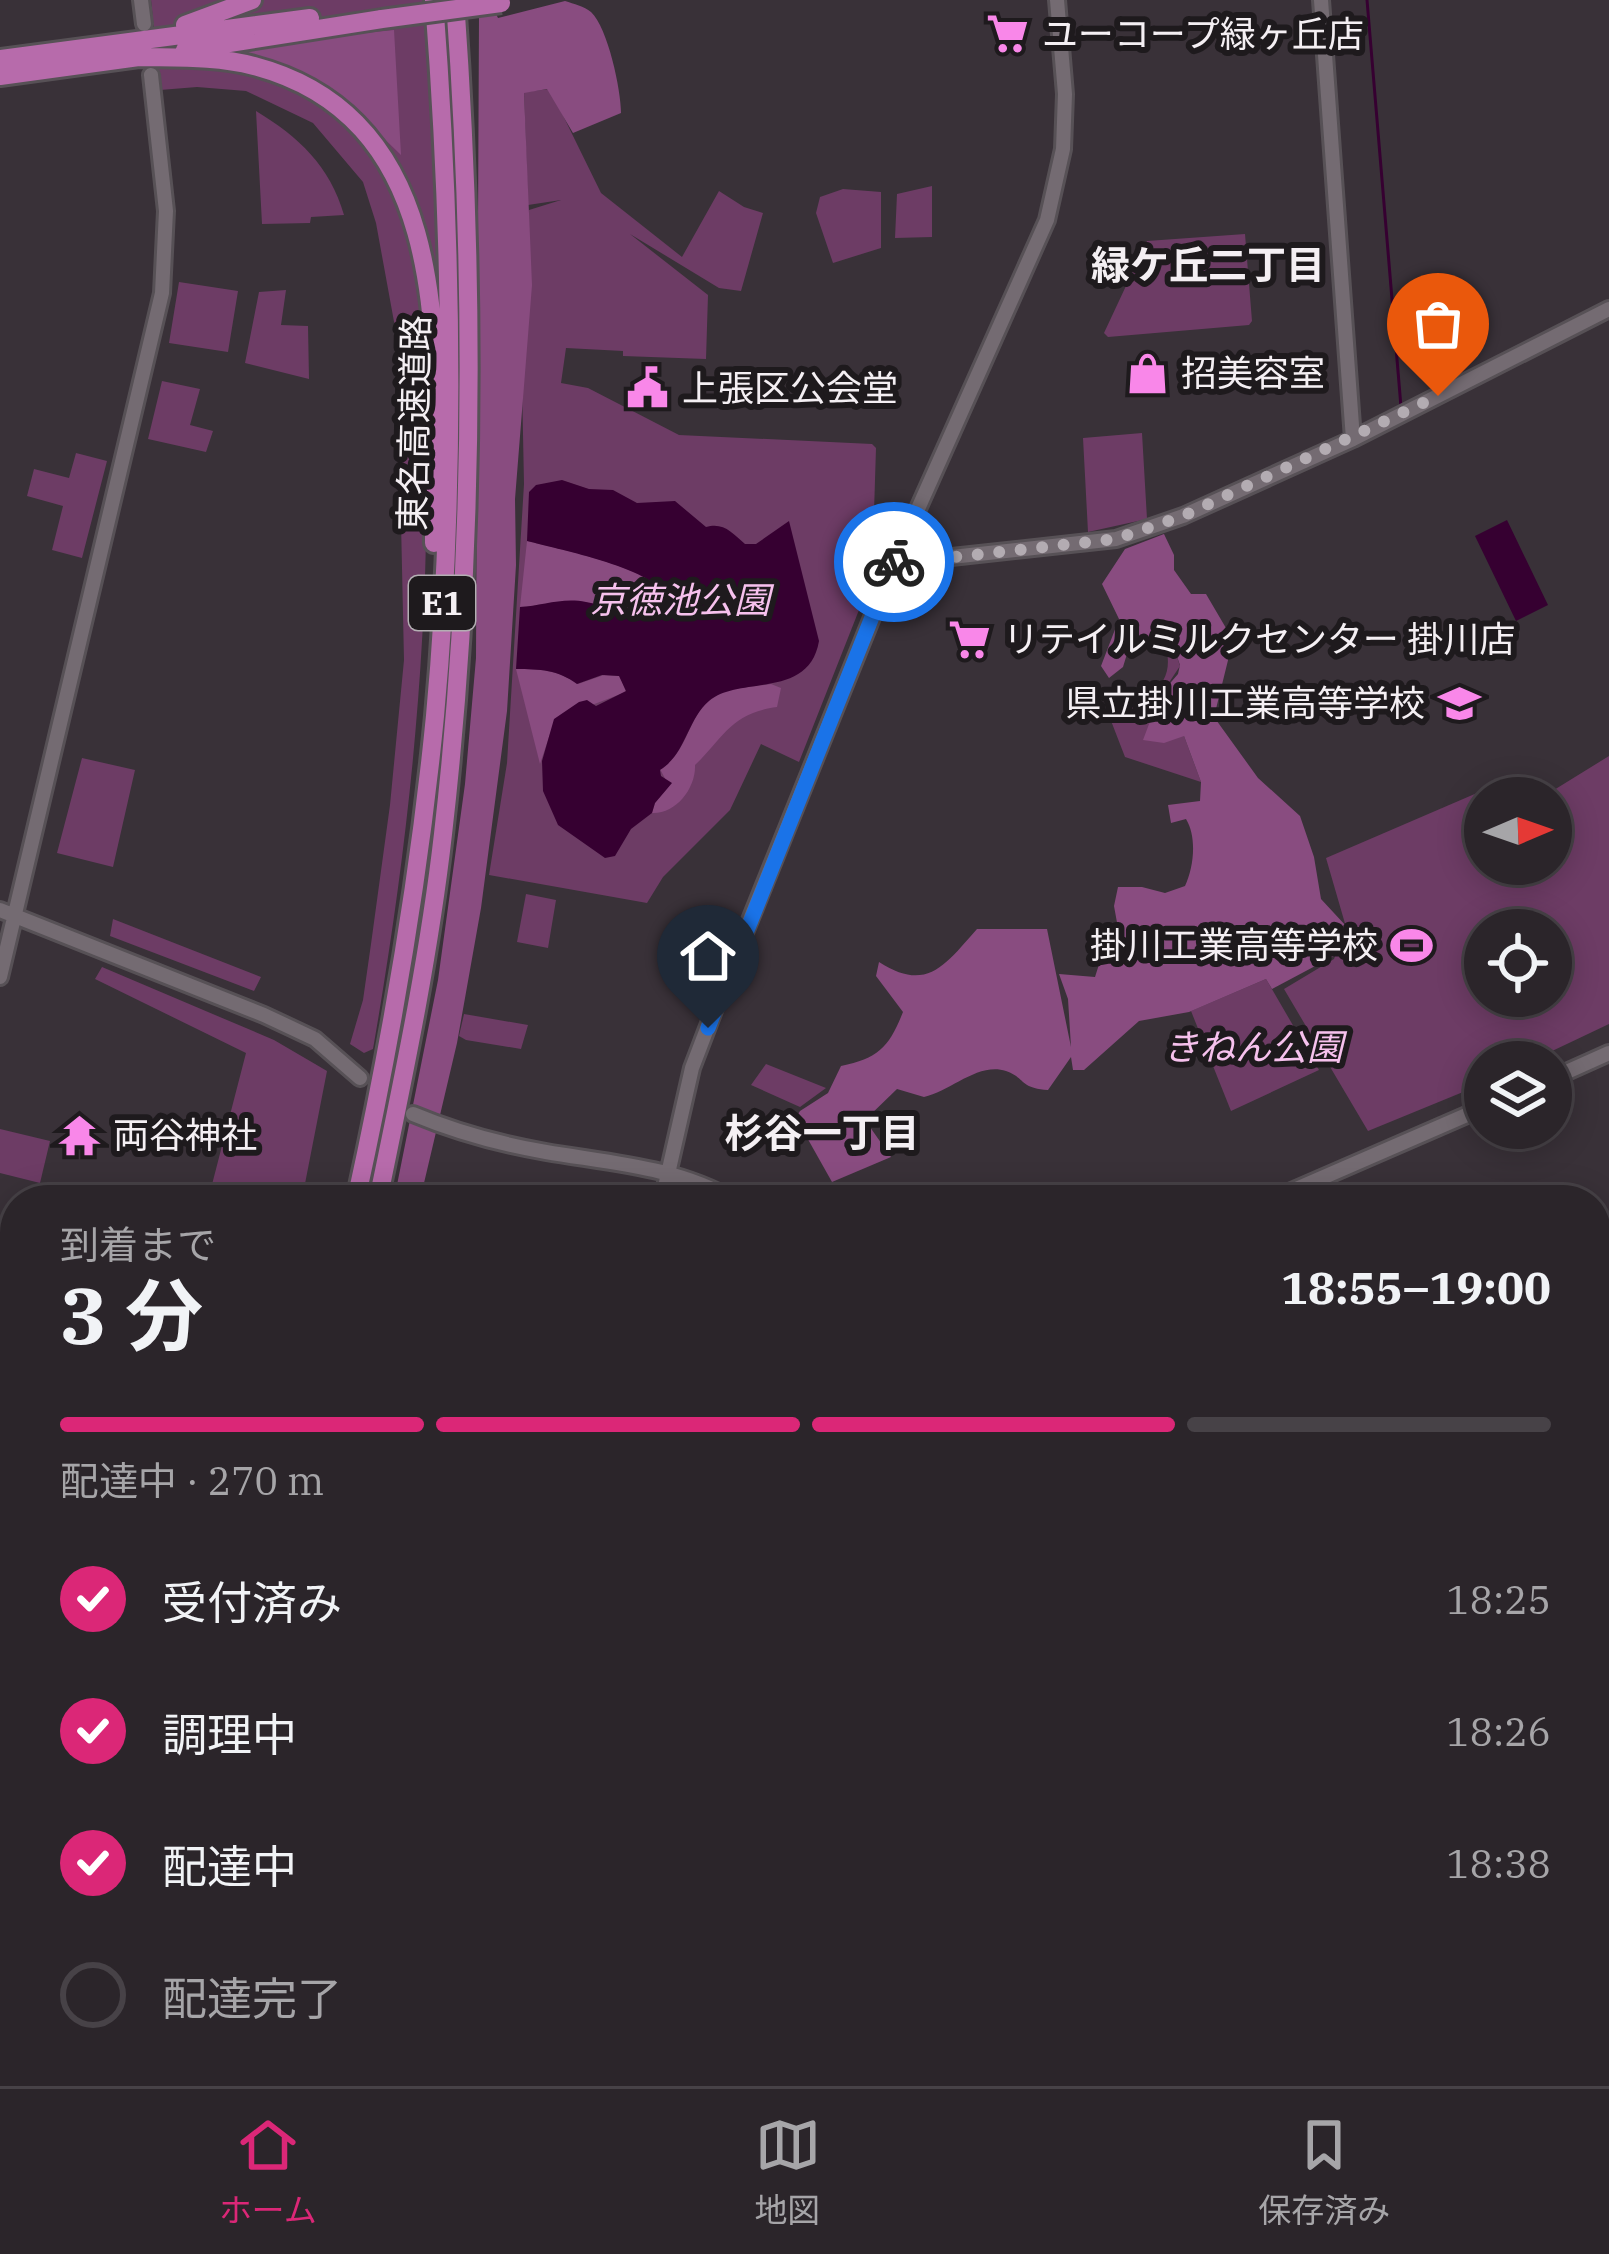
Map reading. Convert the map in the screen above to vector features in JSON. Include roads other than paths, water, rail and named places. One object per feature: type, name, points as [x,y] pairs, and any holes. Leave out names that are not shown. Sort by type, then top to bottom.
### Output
[{"type":"highway","points":[[0,76],[140,40],[252,0]]},
{"type":"highway","name":"東名高速道路","points":[[359,1185],[405,944],[435,716],[450,387],[448,251],[434,0]]},
{"type":"highway","points":[[381,14],[458,0]]},
{"type":"highway","name":"東名高速道路","points":[[381,1185],[430,925],[462,634],[469,250],[458,0]]},
{"type":"highway","points":[[0,59],[509,2]]},
{"type":"highway","points":[[140,40],[280,74],[328,101],[370,137],[408,201],[425,267],[434,348],[435,716]]},
{"type":"street","points":[[140,40],[141,0]]},
{"type":"street","points":[[665,1185],[692,1068],[896,558],[1009,308],[1058,185],[1065,94],[1057,0]]},
{"type":"street","points":[[1321,0],[1353,439]]},
{"type":"street","points":[[0,977],[7,912],[162,293],[166,211],[151,75]]},
{"type":"street","points":[[896,558],[936,559],[1116,539],[1183,516],[1353,439],[1609,309]]},
{"type":"street","points":[[7,912],[264,1015],[315,1039],[360,1078]]},
{"type":"street","points":[[1572,1069],[1609,1053]]},
{"type":"street","points":[[413,1114],[472,1136],[667,1172],[704,1185]]},
{"type":"street","points":[[1306,1185],[1464,1116]]},
{"type":"waterway","points":[[1367,0],[1401,407]]},
{"type":"place","name":"ユーコープ緑ヶ丘店","points":[[1008,34]]},
{"type":"place","name":"招美容室","points":[[1147,373]]},
{"type":"place","name":"上張区公会堂","points":[[648,388]]},
{"type":"place","name":"リテイルミルクセンター 掛川店","points":[[969,639]]},
{"type":"place","name":"県立掛川工業高等学校","points":[[1459,703]]},
{"type":"place","name":"掛川工業高等学校","points":[[1412,945]]},
{"type":"place","name":"両谷神社","points":[[79,1135]]},
{"type":"district","name":"緑ケ丘二丁目","points":[[1208,265]]},
{"type":"district","name":"杉谷一丁目","points":[[822,1133]]},
{"type":"park label","name":"京徳池公園","points":[[680,600]]},
{"type":"park label","name":"きねん公園","points":[[1253,1047]]}]
